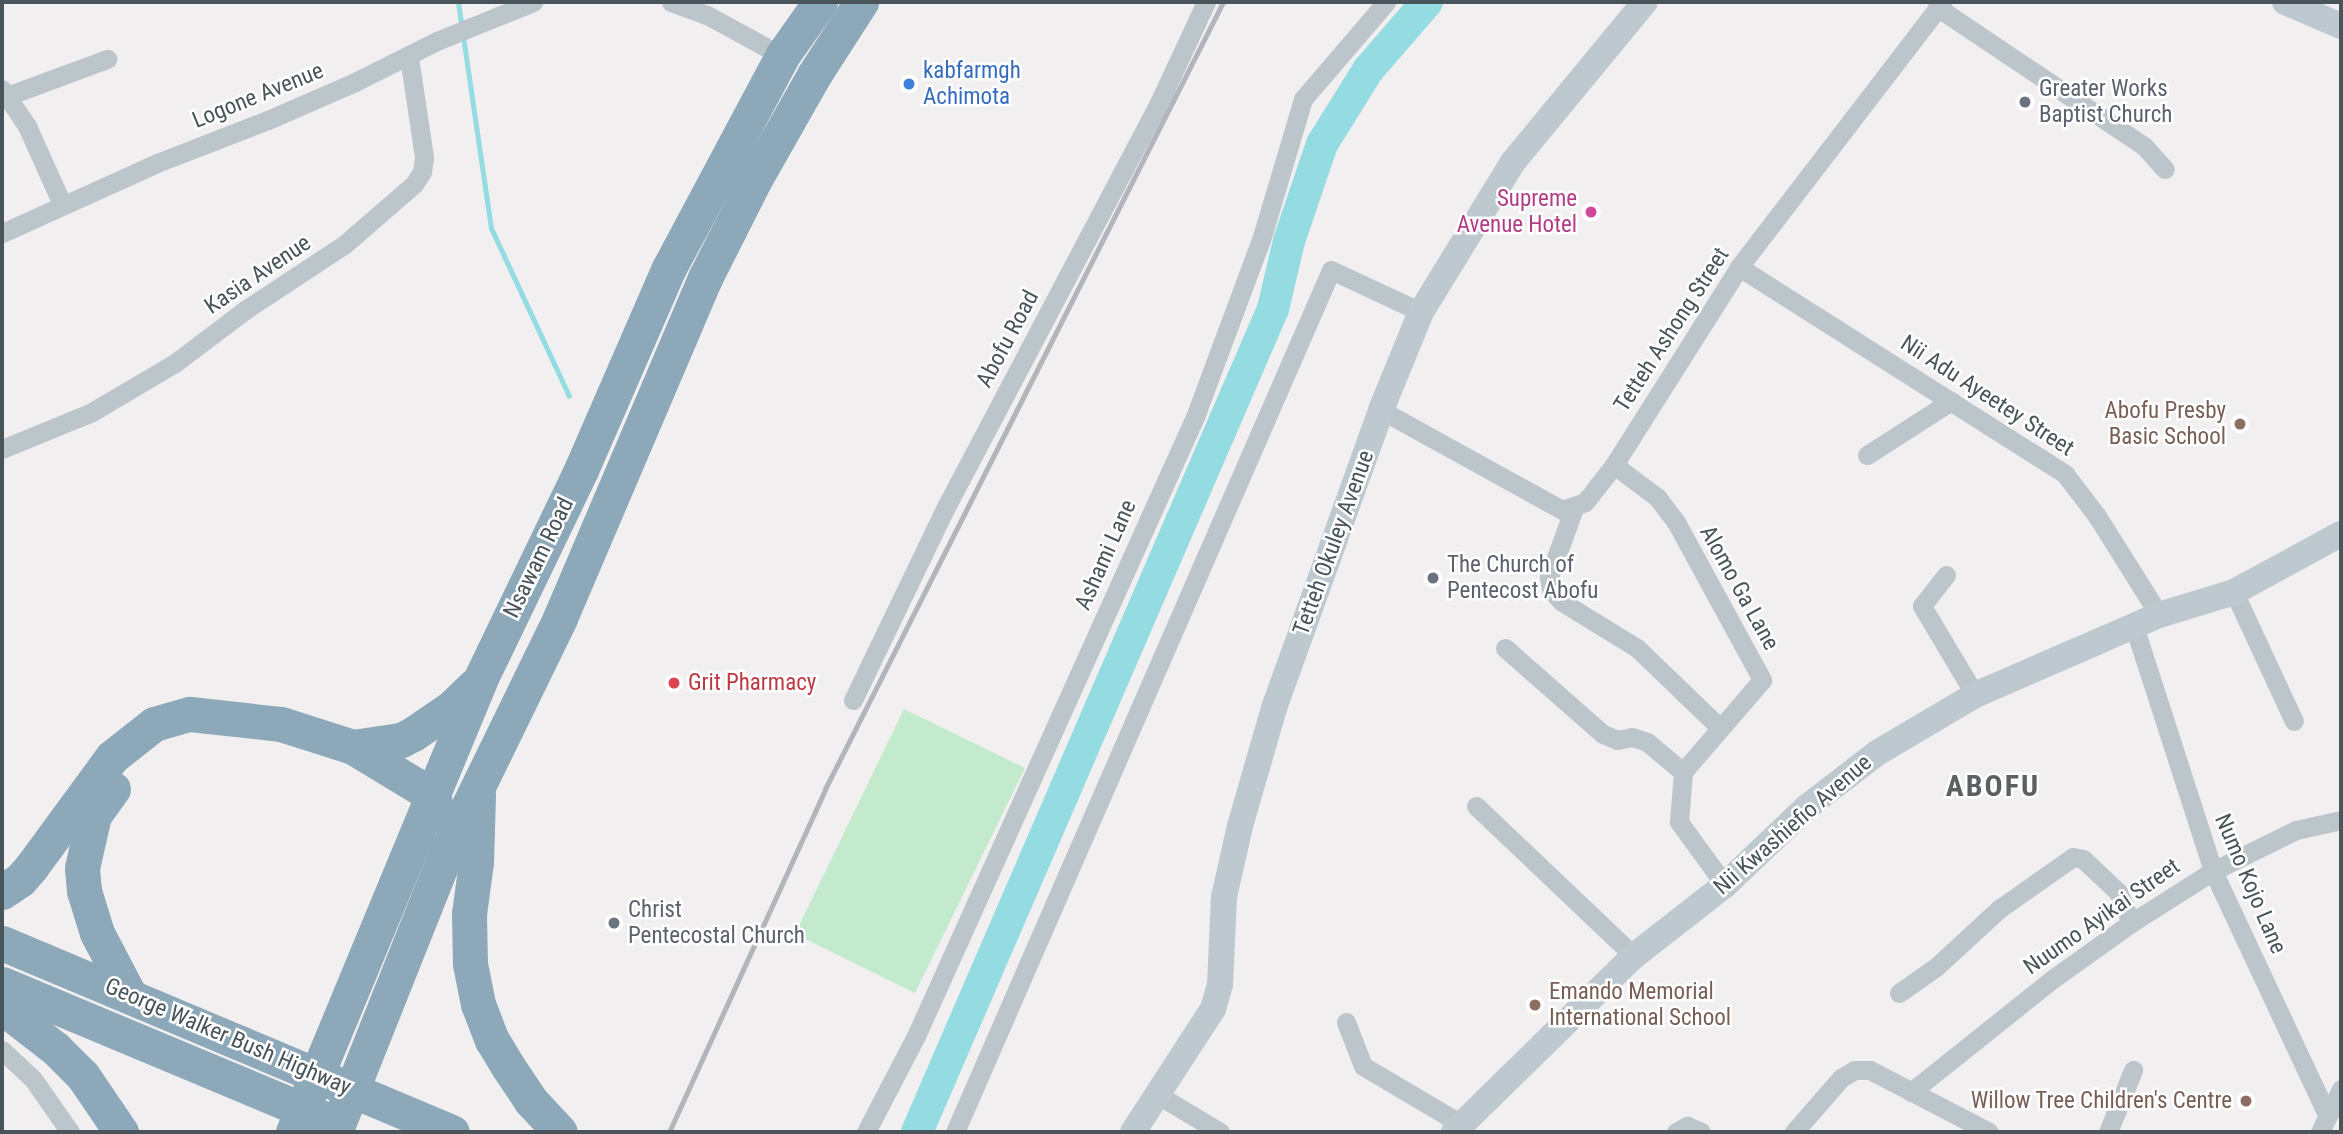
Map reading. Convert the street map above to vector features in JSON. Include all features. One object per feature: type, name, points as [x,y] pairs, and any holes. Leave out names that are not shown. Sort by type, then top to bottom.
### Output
[{"type":"highway","name":"Nsawam Road","points":[[293,1132],[479,682],[581,470],[669,268],[782,56],[820,2]]},
{"type":"highway","name":"Nsawam Road","points":[[335,1132],[448,848],[560,618],[705,278],[755,179],[814,75],[861,2]]},
{"type":"highway","points":[[782,56],[814,75]]},
{"type":"highway","points":[[353,747],[401,740],[413,734],[451,708],[479,682]]},
{"type":"highway","points":[[2,892],[20,880],[32,866],[112,757],[154,724],[190,714],[281,724],[353,747],[394,769],[426,809],[448,848]]},
{"type":"highway","points":[[130,996],[97,933],[85,891],[82,867],[94,815],[122,776],[160,746],[210,733],[259,736],[357,772],[406,805],[426,809]]},
{"type":"highway","points":[[479,780],[476,862],[469,914],[470,964],[478,1004],[492,1040],[507,1065],[531,1101],[561,1132]]},
{"type":"highway","name":"George Walker Bush Highway","points":[[2,943],[270,1053],[452,1132]]},
{"type":"highway","name":"George Walker Bush Highway","points":[[2,984],[356,1132]]},
{"type":"highway","points":[[2,1007],[56,1049],[83,1076],[121,1132]]},
{"type":"street","name":"Logone Avenue","points":[[2,233],[62,204],[268,120],[410,57],[436,41],[533,2]]},
{"type":"street","points":[[671,2],[707,15],[782,56]]},
{"type":"street","name":"Abofu Road","points":[[853,700],[947,505],[1157,107],[1206,2]]},
{"type":"street","name":"Ashami Lane","points":[[866,1132],[916,1036],[1195,417],[1261,240],[1303,99],[1386,2]]},
{"type":"street","name":"Tetteh Okuley Avenue","points":[[1133,1132],[1213,1009],[1220,985],[1224,897],[1240,826],[1274,708],[1381,410],[1421,312],[1513,162],[1645,2]]},
{"type":"street","points":[[2285,2],[2341,26]]},
{"type":"street","points":[[1940,5],[2144,146],[2165,169]]},
{"type":"street","name":"Tetteh Ashong Street","points":[[1574,508],[1585,502],[1614,466],[1739,267],[1940,5]]},
{"type":"street","name":"Kasia Avenue","points":[[2,449],[92,412],[175,363],[245,310],[345,244],[414,184],[422,172],[424,157],[410,57]]},
{"type":"street","points":[[62,204],[27,126],[4,92],[107,59]]},
{"type":"street","name":"Nii Adu Ayeetey Street","points":[[1739,267],[2065,474],[2097,516],[2159,615]]},
{"type":"street","points":[[956,1132],[1331,270],[1421,312]]},
{"type":"street","points":[[1867,455],[1951,401]]},
{"type":"street","points":[[1381,410],[1562,510],[1574,508],[1549,577],[1551,590],[1562,602],[1637,648],[1720,728]]},
{"type":"street","name":"Alomo Ga Lane","points":[[1614,466],[1657,497],[1676,522],[1762,680],[1683,772]]},
{"type":"street","name":"Nii Kwashiefio Avenue","points":[[1458,1128],[1634,956],[1725,885],[1807,807],[1877,753],[1975,695],[2159,615],[2234,592],[2341,534]]},
{"type":"street","points":[[1945,575],[1922,606],[1975,695]]},
{"type":"street","points":[[2234,592],[2294,721]]},
{"type":"street","name":"Numo Kojo Lane","points":[[2134,626],[2213,871],[2324,1123]]},
{"type":"street","points":[[1505,648],[1603,734],[1617,740],[1632,737],[1647,742],[1683,772],[1679,822],[1725,885]]},
{"type":"street","points":[[1476,806],[1634,956]]},
{"type":"street","name":"Nuumo Ayikai Street","points":[[1911,1092],[2054,978],[2131,923],[2213,871],[2296,830],[2341,820]]},
{"type":"street","points":[[1899,993],[1936,967],[1999,909],[2073,857],[2083,859],[2118,892],[2131,923]]},
{"type":"street","points":[[1346,1022],[1363,1066],[1458,1128]]},
{"type":"street","points":[[2,1049],[33,1079],[70,1132]]},
{"type":"street","points":[[1794,1132],[1841,1078],[1855,1070],[1870,1070],[1989,1132]]},
{"type":"street","points":[[2108,1132],[2133,1070]]},
{"type":"street","points":[[2324,1123],[2341,1089]]},
{"type":"street","points":[[1158,1095],[1220,1132]]},
{"type":"street","points":[[1676,1132],[1686,1126],[1701,1132]]},
{"type":"green space","points":[[904,709],[1025,768],[915,993],[795,934]]},
{"type":"waterway","points":[[458,2],[491,228],[569,396]]},
{"type":"waterway","points":[[917,1132],[1273,309],[1289,241],[1322,144],[1368,70],[1427,2]]},
{"type":"railway","points":[[669,1132],[825,789],[1223,2]]},
{"type":"place","name":"kabfarmgh Achimota","points":[[909,84]]},
{"type":"place","name":"Greater Works Baptist Church","points":[[2025,102]]},
{"type":"place","name":"Supreme Avenue Hotel","points":[[1591,212]]},
{"type":"place","name":"Abofu Presby Basic School","points":[[2240,424]]},
{"type":"place","name":"The Church of Pentecost Abofu","points":[[1433,578]]},
{"type":"place","name":"Grit Pharmacy","points":[[674,683]]},
{"type":"place","name":"Christ Pentecostal Church","points":[[614,923]]},
{"type":"place","name":"Emando Memorial International School","points":[[1535,1005]]},
{"type":"place","name":"Willow Tree Children's Centre","points":[[2246,1101]]},
{"type":"district","name":"ABOFU","points":[[1993,786]]}]
